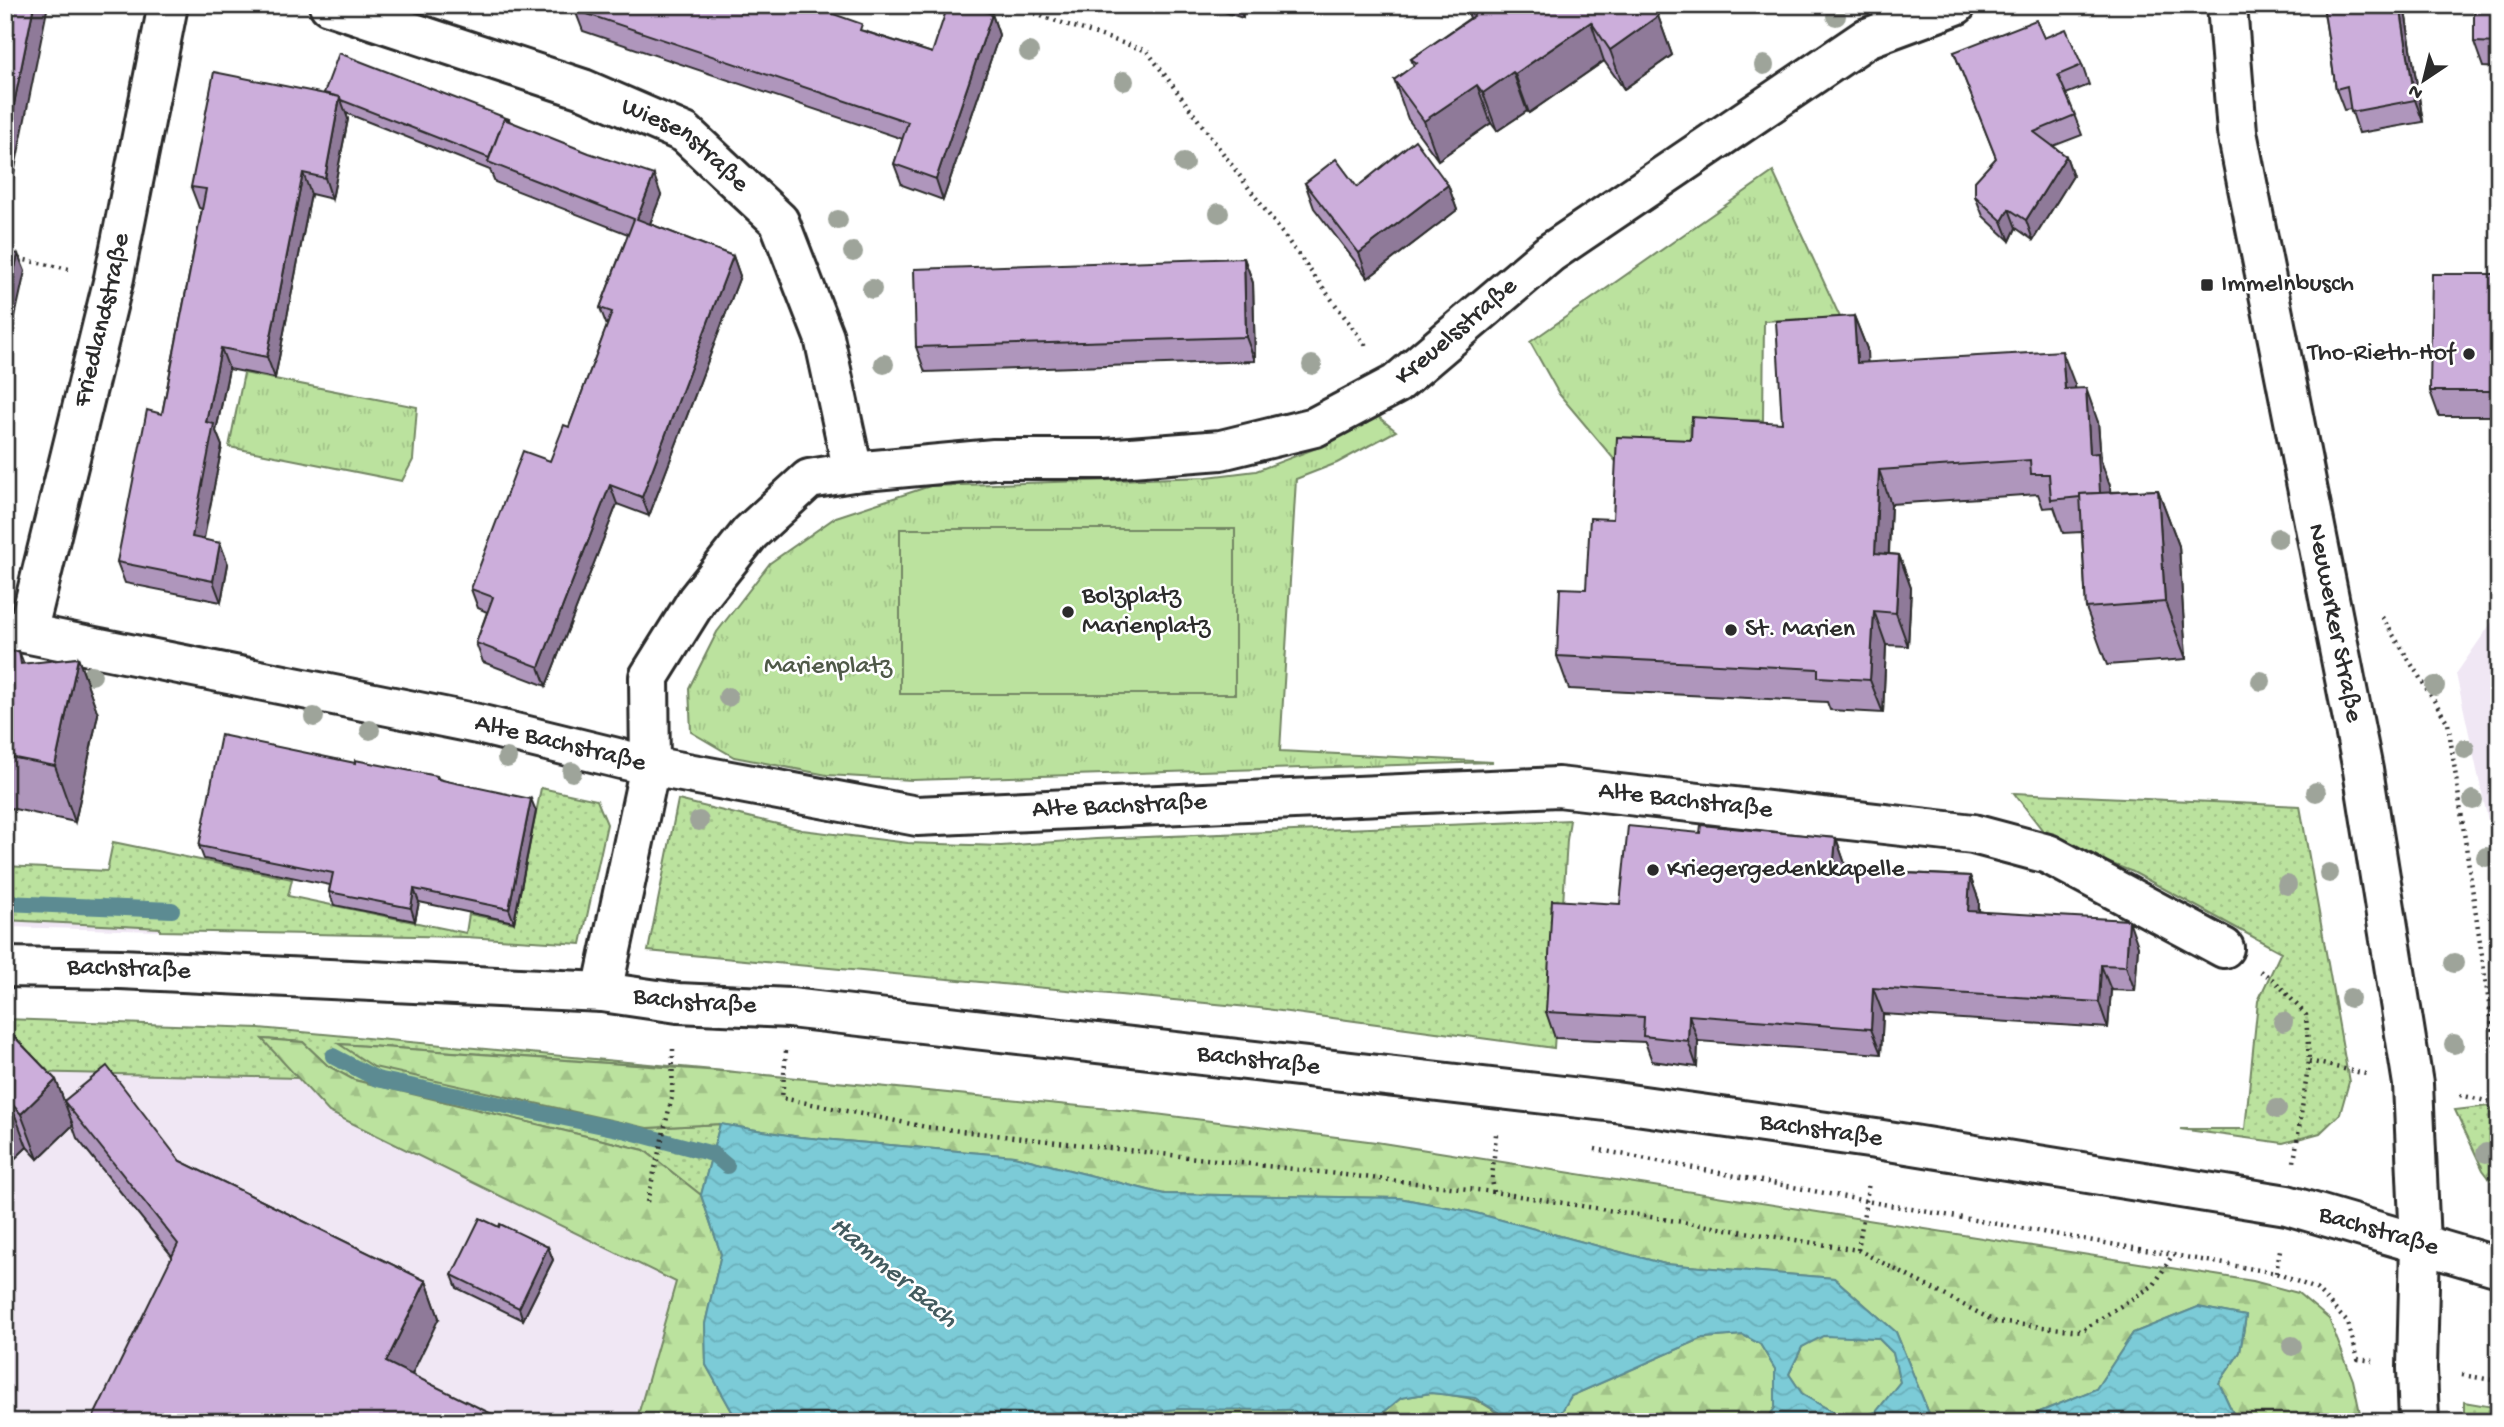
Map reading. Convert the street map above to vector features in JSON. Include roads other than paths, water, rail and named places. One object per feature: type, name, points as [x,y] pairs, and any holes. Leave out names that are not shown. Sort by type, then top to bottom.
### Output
[{"type":"street","name":"Friedlandstraße","points":[[16,631],[114,278],[168,5]]},
{"type":"street","name":"Wiesenstraße","points":[[329,5],[583,89],[685,133],[779,221],[824,337],[853,472]]},
{"type":"street","name":"Kreuelsstraße","points":[[853,472],[993,459],[1105,459],[1222,450],[1315,427],[1396,384],[1550,253],[1867,37],[1956,5]]},
{"type":"street","name":"Neuwerker Straße","points":[[2227,5],[2237,132],[2265,285],[2363,770],[2413,1084],[2420,1244],[2417,1368],[2419,1422]]},
{"type":"street","points":[[602,992],[650,766],[649,677],[697,600],[750,533],[810,480],[853,472]]},
{"type":"street","name":"Alte Bachstraße","points":[[16,631],[478,724],[650,766],[917,816],[1559,787],[1973,834],[2048,854],[2224,948]]},
{"type":"street","name":"Bachstraße","points":[[5,967],[120,969],[602,992],[678,1003],[790,1008],[1615,1102],[1890,1141],[2287,1205],[2499,1267]]},
{"type":"water","points":[[720,1124],[800,1137],[1014,1156],[1164,1194],[1399,1198],[1468,1211],[1665,1264],[1834,1278],[1896,1332],[1930,1416],[1946,1422],[1765,1422],[1775,1408],[1775,1369],[1760,1344],[1743,1335],[1703,1338],[1571,1396],[1559,1416],[1561,1422],[1505,1422],[1498,1412],[1475,1398],[1431,1393],[1401,1398],[1372,1422],[1301,1422],[1299,1416],[1291,1410],[1178,1409],[1042,1422],[738,1422],[706,1365],[705,1324],[721,1254],[701,1195]],"holes":[[[1823,1336],[1878,1338],[1893,1353],[1900,1382],[1876,1412],[1859,1418],[1837,1414],[1803,1395],[1789,1374],[1802,1347]]]},
{"type":"water","points":[[2198,1307],[2246,1316],[2240,1352],[2219,1383],[2237,1422],[2015,1422],[2096,1389],[2133,1333]]},
{"type":"waterway","name":"Hammer Bach","points":[[5,903],[172,910]]},
{"type":"waterway","name":"Hammer Bach","points":[[333,1056],[377,1079],[627,1131],[713,1154],[727,1166]]},
{"type":"place","name":"Immelnbusch","points":[[2207,285]]},
{"type":"place","name":"Tho-Rieth-Hof","points":[[2469,354]]},
{"type":"place","name":"Bolzplatz Marienplatz","points":[[1068,612]]},
{"type":"place","name":"St. Marien","points":[[1731,630]]},
{"type":"place","name":"Kriegergedenkkapelle","points":[[1653,870]]},
{"type":"park label","name":"Marienplatz","points":[[828,667]]}]
